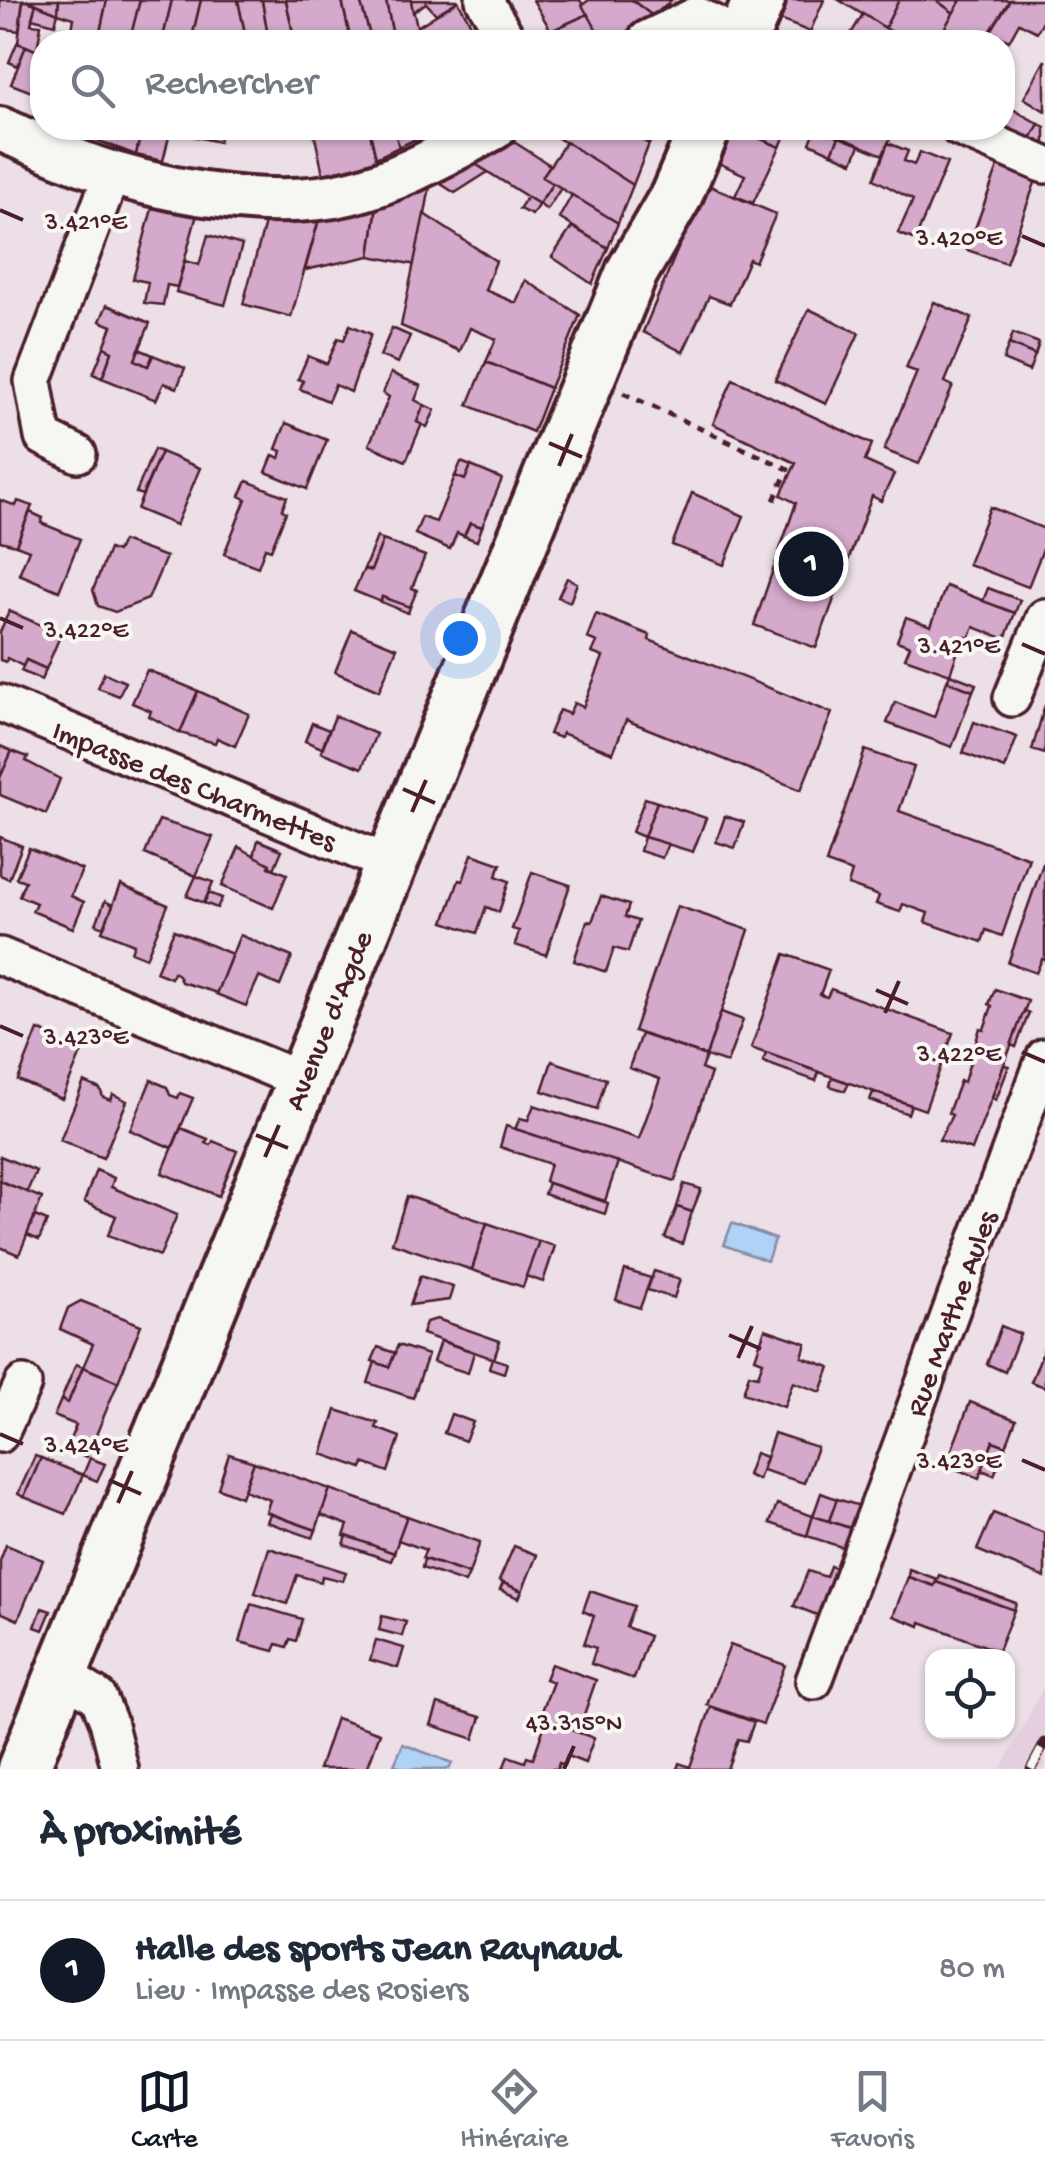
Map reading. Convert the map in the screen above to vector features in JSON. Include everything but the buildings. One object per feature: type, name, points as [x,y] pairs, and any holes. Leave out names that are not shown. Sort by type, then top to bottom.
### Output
[{"type":"main road","name":"Avenue d'Agde","points":[[632,272],[638,220],[668,140]]},
{"type":"main road","name":"Avenue d'Agde","points":[[23,1769],[632,272],[676,196],[700,140]]},
{"type":"street","points":[[484,0],[502,30]]},
{"type":"street","points":[[674,30],[696,19],[736,27]]},
{"type":"street","points":[[0,129],[112,174],[200,193],[306,200],[348,193],[405,173],[470,140]]},
{"type":"street","points":[[987,140],[1045,165]]},
{"type":"street","points":[[78,454],[43,436],[33,381],[112,174]]},
{"type":"street","points":[[1012,698],[1045,617]]},
{"type":"street","name":"Impasse des Charmettes","points":[[0,703],[390,864]]},
{"type":"street","points":[[0,956],[303,1081]]},
{"type":"street","name":"Rue Marthe Aules","points":[[814,1681],[1045,1057]]},
{"type":"street","points":[[0,1434],[22,1384]]},
{"type":"street","points":[[62,1674],[98,1697],[110,1766]]},
{"type":"path","points":[[589,376],[788,469],[772,505]]},
{"type":"shaded area","points":[[1045,1684],[1045,1769],[1001,1769],[1039,1696]]},
{"type":"water","points":[[732,1223],[775,1239],[767,1261],[724,1245]]},
{"type":"water","points":[[403,1744],[452,1763],[449,1769],[404,1769],[394,1765]]},
{"type":"railway","points":[[1031,1769],[1045,1743]]},
{"type":"place","name":"Halle des sports Jean Raynaud","points":[[811,564]]}]
